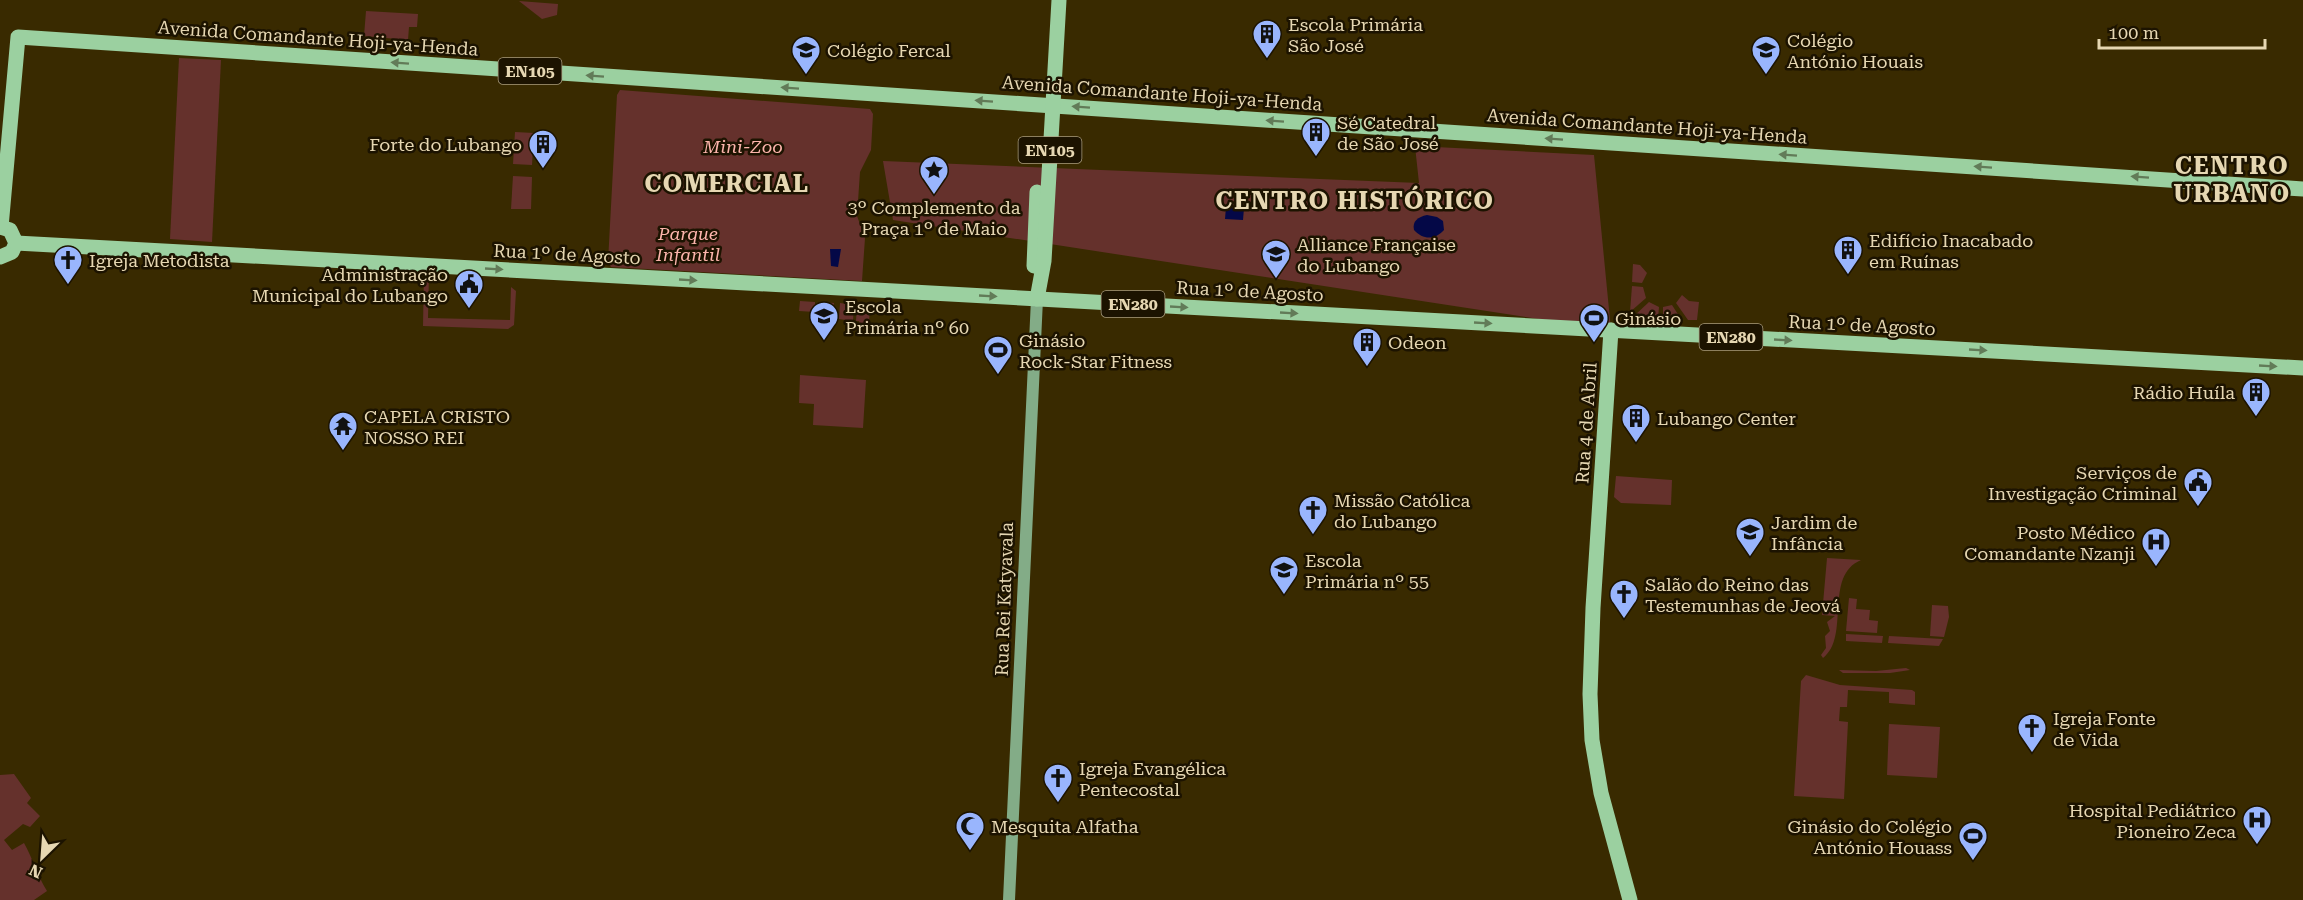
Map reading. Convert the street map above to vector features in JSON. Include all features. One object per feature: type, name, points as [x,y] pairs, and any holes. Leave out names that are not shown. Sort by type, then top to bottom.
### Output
[{"type":"main road","name":"EN105","points":[[1047,105],[1049,0]]},
{"type":"main road","name":"EN105","points":[[1036,299],[1034,230],[1059,0]]},
{"type":"main road","name":"Avenida Comandante Hoji-ya-Henda","points":[[1,227],[18,37],[2303,189]]},
{"type":"main road","name":"EN105","points":[[1,227],[10,230],[16,243]]},
{"type":"main road","name":"Rua 1º de Agosto","points":[[16,243],[2303,368]]},
{"type":"main road","points":[[0,257],[12,252],[16,243]]},
{"type":"main road","name":"Rua Rei Katyavala","points":[[1009,900],[1036,299]]},
{"type":"main road","name":"Rua 4 de Abril","points":[[1611,330],[1591,657],[1592,740],[1606,815],[1630,900]]},
{"type":"green space","points":[[519,1],[558,4],[557,15],[542,19]]},
{"type":"green space","points":[[366,11],[418,14],[417,27],[409,27],[408,40],[364,36]]},
{"type":"green space","points":[[179,58],[221,60],[212,242],[170,239]]},
{"type":"green space","points":[[620,90],[870,109],[873,114],[871,150],[860,172],[857,216],[865,238],[862,281],[611,267],[608,262],[617,95]]},
{"type":"green space","points":[[515,132],[534,133],[532,165],[513,164]]},
{"type":"green space","points":[[1415,146],[1594,155],[1611,330],[893,220],[883,161],[1419,183]]},
{"type":"green space","points":[[513,176],[532,177],[531,209],[511,209]]},
{"type":"green space","points":[[1633,264],[1640,265],[1647,273],[1642,283],[1632,282]]},
{"type":"green space","points":[[424,272],[429,272],[428,318],[510,320],[511,287],[516,291],[514,325],[508,329],[423,326]]},
{"type":"green space","points":[[1632,286],[1643,287],[1646,298],[1630,312]]},
{"type":"green space","points":[[1682,295],[1689,301],[1699,302],[1697,320],[1688,320],[1676,303]]},
{"type":"green space","points":[[800,301],[815,302],[815,312],[799,311]]},
{"type":"green space","points":[[823,302],[834,303],[833,319],[823,318]]},
{"type":"green space","points":[[1649,302],[1659,307],[1658,318],[1634,316]]},
{"type":"green space","points":[[840,303],[854,305],[853,321],[839,319]]},
{"type":"green space","points":[[857,305],[870,305],[869,324],[860,326],[859,321],[856,321]]},
{"type":"green space","points":[[1672,305],[1681,319],[1663,318],[1663,307]]},
{"type":"green space","points":[[800,375],[866,380],[863,428],[813,425],[814,404],[799,403]]},
{"type":"green space","points":[[1616,476],[1672,480],[1671,505],[1621,503],[1614,497]]},
{"type":"green space","points":[[1827,558],[1861,560],[1850,568],[1843,579],[1835,636],[1831,648],[1823,658],[1821,655],[1826,648],[1825,636],[1830,631],[1827,622],[1835,616],[1822,615]]},
{"type":"green space","points":[[1849,598],[1857,599],[1856,609],[1870,610],[1869,620],[1878,621],[1877,633],[1846,631]]},
{"type":"green space","points":[[1932,605],[1948,606],[1949,617],[1944,637],[1930,636]]},
{"type":"green space","points":[[1846,634],[1883,636],[1882,643],[1846,641]]},
{"type":"green space","points":[[1889,636],[1943,639],[1939,646],[1888,643]]},
{"type":"green space","points":[[1906,668],[1910,670],[1890,673],[1843,673],[1839,670],[1876,671]]},
{"type":"green space","points":[[1806,675],[1840,685],[1915,692],[1915,705],[1889,703],[1889,692],[1848,690],[1847,707],[1840,707],[1839,721],[1848,722],[1844,799],[1794,796],[1801,681]]},
{"type":"green space","points":[[1889,724],[1940,727],[1937,778],[1887,775]]},
{"type":"green space","points":[[14,774],[31,798],[27,803],[40,816],[30,827],[23,824],[4,840],[12,850],[24,843],[27,849],[47,891],[34,900],[0,900],[0,775]]},
{"type":"shaded area","points":[[1226,207],[1244,208],[1243,220],[1225,219]]},
{"type":"shaded area","points":[[1427,215],[1443,221],[1444,230],[1437,236],[1429,238],[1421,236],[1414,230],[1416,220]]},
{"type":"shaded area","points":[[830,249],[841,249],[838,267],[831,266]]},
{"type":"place","name":"Escola Primária São José","points":[[1267,60]]},
{"type":"place","name":"Colégio Fercal","points":[[806,76]]},
{"type":"place","name":"Colégio António Houais","points":[[1766,76]]},
{"type":"place","name":"Sé Catedral de São José","points":[[1316,158]]},
{"type":"place","name":"Forte do Lubango","points":[[543,170]]},
{"type":"place","name":"3º Complemento da Praça 1º de Maio","points":[[934,196]]},
{"type":"place","name":"Edifício Inacabado em Ruínas","points":[[1848,276]]},
{"type":"place","name":"Alliance Française do Lubango","points":[[1276,280]]},
{"type":"place","name":"Igreja Metodista","points":[[68,286]]},
{"type":"place","name":"Administração Municipal do Lubango","points":[[469,310]]},
{"type":"place","name":"Escola Primária nº 60","points":[[824,342]]},
{"type":"place","name":"Ginásio","points":[[1594,344]]},
{"type":"place","name":"Odeon","points":[[1367,368]]},
{"type":"place","name":"Ginásio Rock-Star Fitness","points":[[998,376]]},
{"type":"place","name":"Rádio Huíla","points":[[2256,418]]},
{"type":"place","name":"Lubango Center","points":[[1636,444]]},
{"type":"place","name":"CAPELA CRISTO NOSSO REI","points":[[343,452]]},
{"type":"place","name":"Serviços de Investigação Criminal","points":[[2198,508]]},
{"type":"place","name":"Missão Católica do Lubango","points":[[1313,536]]},
{"type":"place","name":"Jardim de Infância","points":[[1750,558]]},
{"type":"place","name":"Posto Médico Comandante Nzanji","points":[[2156,568]]},
{"type":"place","name":"Escola Primária nº 55","points":[[1284,596]]},
{"type":"place","name":"Salão do Reino das Testemunhas de Jeová","points":[[1624,620]]},
{"type":"place","name":"Igreja Fonte de Vida","points":[[2032,754]]},
{"type":"place","name":"Igreja Evangélica Pentecostal","points":[[1058,804]]},
{"type":"place","name":"Hospital Pediátrico Pioneiro Zeca","points":[[2257,846]]},
{"type":"place","name":"Mesquita Alfatha","points":[[970,852]]},
{"type":"place","name":"Ginásio do Colégio António Houass","points":[[1973,862]]},
{"type":"district","name":"CENTRO URBANO","points":[[2232,180]]},
{"type":"district","name":"COMERCIAL","points":[[727,184]]},
{"type":"district","name":"CENTRO HISTÓRICO","points":[[1355,201]]},
{"type":"park label","name":"Mini-Zoo","points":[[743,146]]},
{"type":"park label","name":"Parque Infantil","points":[[688,243]]}]
